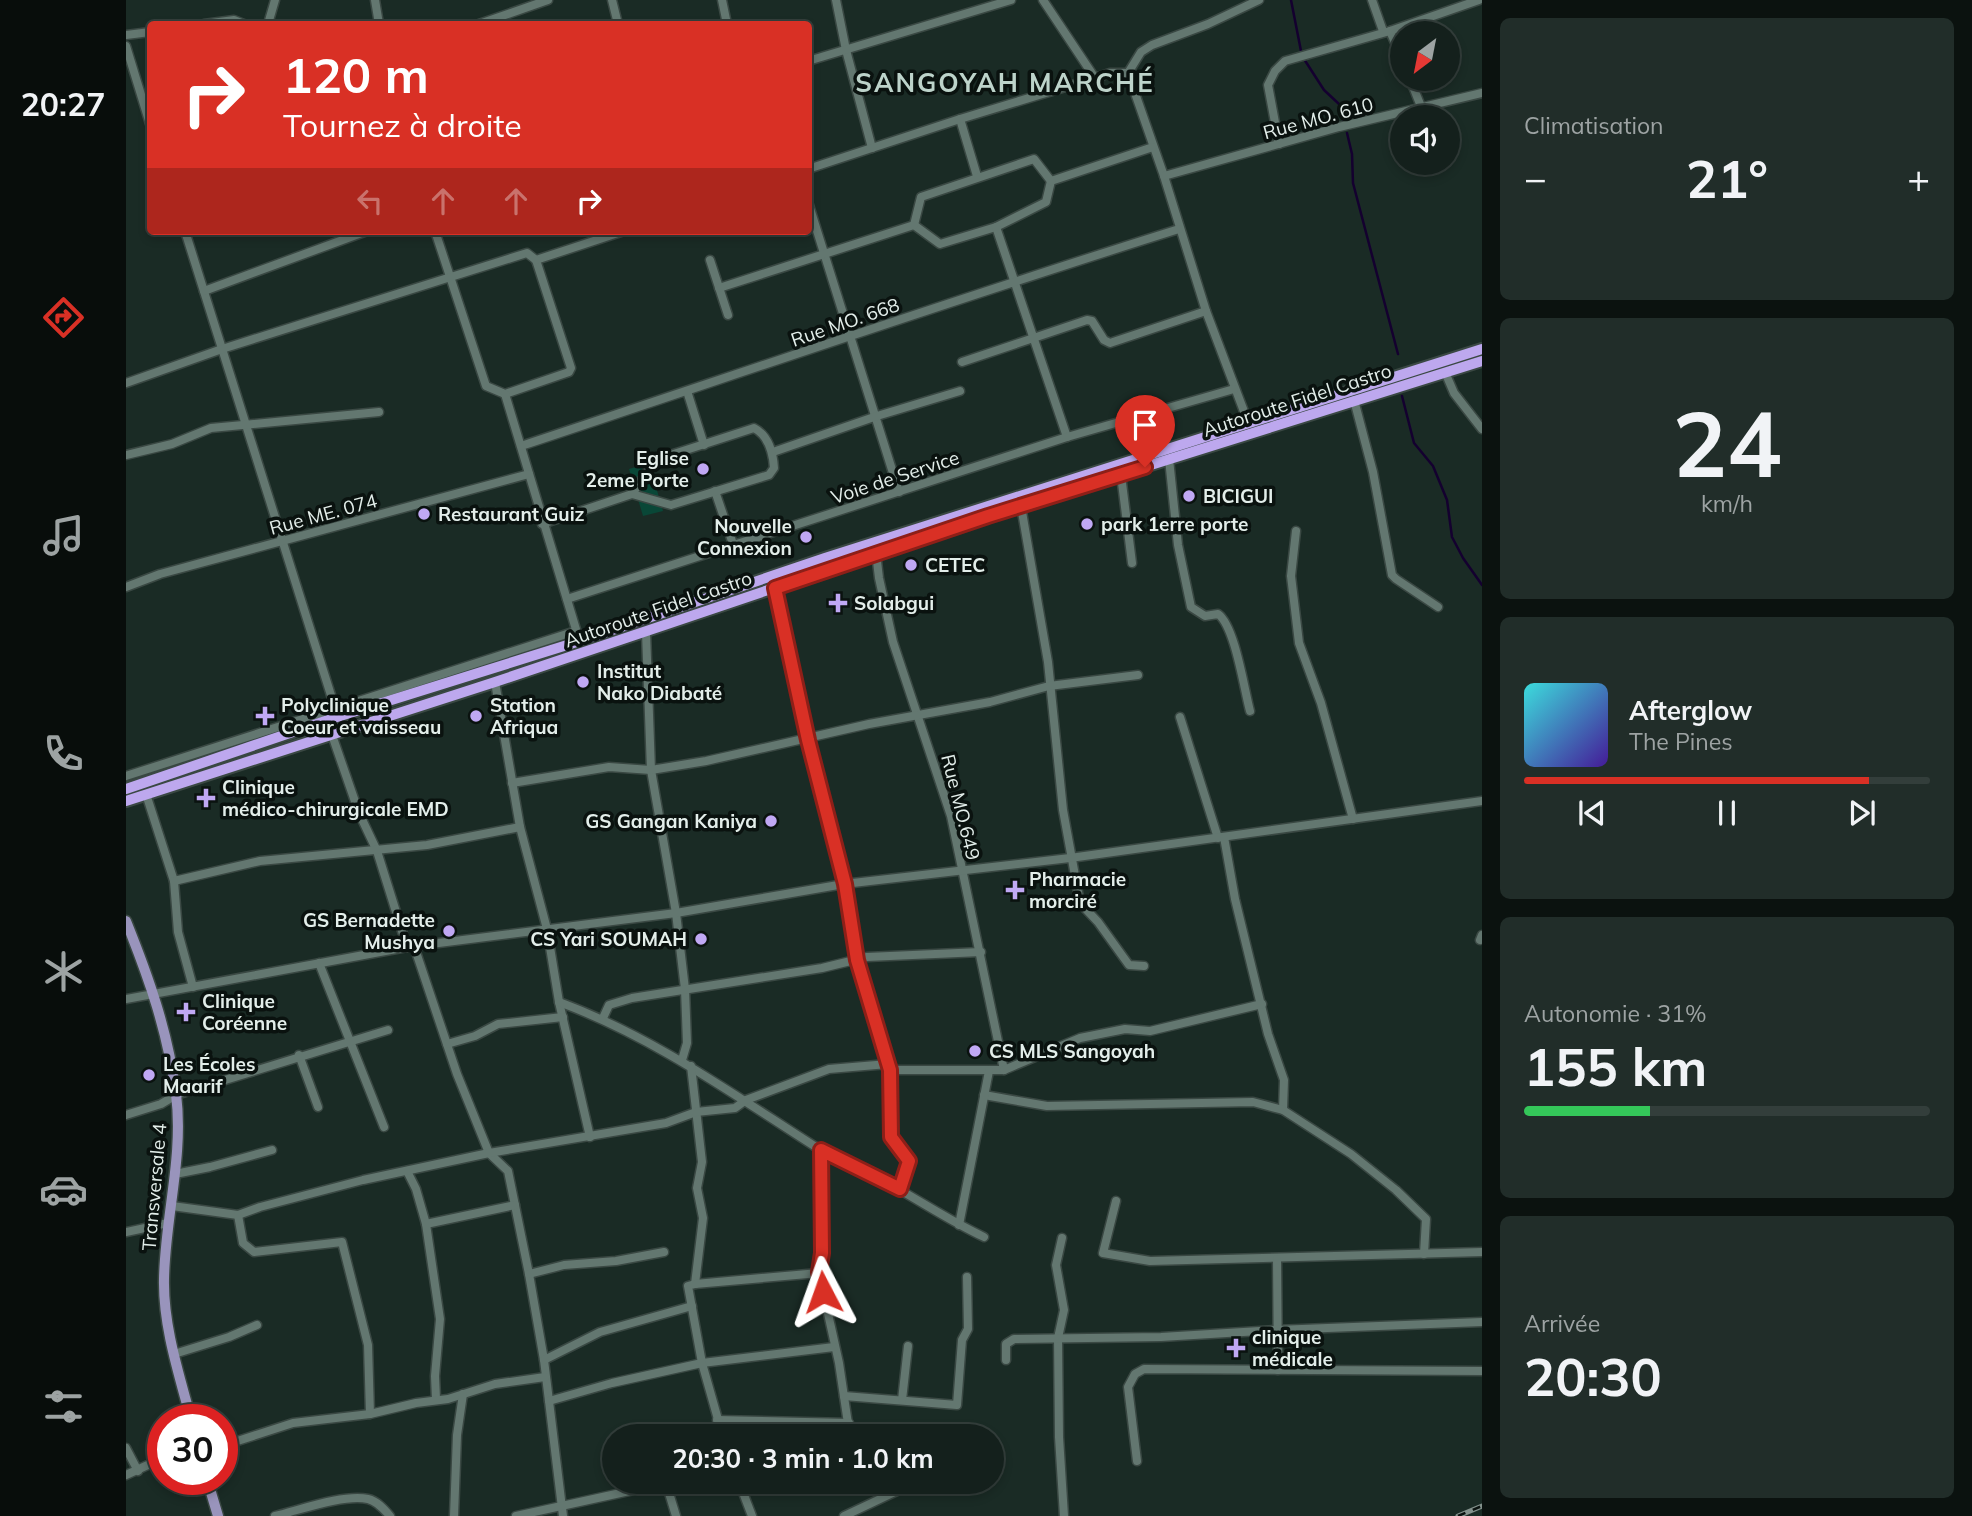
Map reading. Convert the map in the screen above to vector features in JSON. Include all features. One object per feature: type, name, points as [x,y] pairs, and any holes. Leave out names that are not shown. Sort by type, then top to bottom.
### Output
[{"type":"highway","name":"Autoroute Fidel Castro","points":[[126,789],[174,766],[234,746],[1482,349]]},
{"type":"highway","name":"Autoroute Fidel Castro","points":[[126,802],[646,632],[876,553],[1482,361]]},
{"type":"main road","name":"Transversale 4","points":[[126,921],[155,995],[176,1095],[176,1174],[168,1223],[164,1280],[166,1311],[174,1354],[187,1404]]},
{"type":"main road","points":[[212,1495],[218,1516]]},
{"type":"street","points":[[269,21],[275,0]]},
{"type":"street","points":[[375,0],[378,21]]},
{"type":"street","points":[[488,21],[548,0]]},
{"type":"street","points":[[612,0],[617,21]]},
{"type":"street","points":[[722,0],[726,21]]},
{"type":"street","points":[[836,0],[846,50],[872,148]]},
{"type":"street","points":[[812,60],[1011,0]]},
{"type":"street","points":[[1043,0],[1095,78]]},
{"type":"street","points":[[1128,73],[1141,52],[1152,45],[1208,24],[1259,0]]},
{"type":"street","points":[[1372,0],[1390,37]]},
{"type":"street","points":[[1279,144],[1268,85],[1275,71],[1285,61],[1479,0]]},
{"type":"street","points":[[126,36],[147,32]]},
{"type":"street","points":[[126,46],[147,114]]},
{"type":"street","points":[[812,168],[1110,73],[1128,73]]},
{"type":"street","points":[[1128,73],[1164,176],[1206,311],[1248,422]]},
{"type":"street","name":"Rue MO. 610","points":[[1437,105],[1482,93]]},
{"type":"street","name":"Rue MO. 610","points":[[1164,176],[1339,127],[1390,116]]},
{"type":"street","points":[[960,119],[977,176]]},
{"type":"street","points":[[1051,181],[1153,148]]},
{"type":"street","points":[[914,225],[921,197],[977,176],[1034,159],[1051,181]]},
{"type":"street","points":[[914,225],[940,244],[996,227],[1046,202],[1051,181]]},
{"type":"street","points":[[812,214],[899,492]]},
{"type":"street","points":[[719,288],[914,225]]},
{"type":"street","points":[[996,227],[1066,438]]},
{"type":"street","name":"Rue MO. 668","points":[[521,446],[1013,281],[1179,229]]},
{"type":"street","points":[[185,235],[335,708]]},
{"type":"street","points":[[204,291],[357,235]]},
{"type":"street","points":[[126,383],[222,349],[450,278],[527,253],[536,260],[571,368],[569,372],[505,394],[486,386],[450,278],[436,235]]},
{"type":"street","points":[[536,260],[612,235]]},
{"type":"street","points":[[710,260],[728,316]]},
{"type":"street","points":[[962,362],[1090,320],[1104,340],[1110,343],[1206,311]]},
{"type":"street","points":[[1445,372],[1454,393],[1482,429]]},
{"type":"street","name":"Voie de Service","points":[[567,600],[1066,438],[1234,389]]},
{"type":"street","points":[[687,391],[704,445]]},
{"type":"street","points":[[773,452],[960,391]]},
{"type":"street","points":[[505,394],[542,524],[578,636]]},
{"type":"street","points":[[1354,400],[1373,472],[1392,575],[1438,607]]},
{"type":"street","points":[[126,455],[172,444],[211,428],[380,412]]},
{"type":"street","points":[[542,524],[632,494],[671,505],[769,475],[774,468],[773,452],[762,434],[754,428],[656,460],[632,494]]},
{"type":"street","points":[[1169,459],[1178,545],[1191,607],[1205,616],[1219,614],[1224,618],[1236,652],[1250,711]]},
{"type":"street","name":"Rue ME. 074","points":[[126,587],[160,574],[529,474]]},
{"type":"street","points":[[1121,475],[1132,563]]},
{"type":"street","points":[[715,491],[734,547]]},
{"type":"street","points":[[1021,506],[1048,662],[1070,858],[1080,903],[1098,922],[1129,965],[1143,965]]},
{"type":"street","points":[[1296,531],[1291,576],[1299,643],[1321,703],[1353,819]]},
{"type":"street","name":"Rue MO.649","points":[[876,553],[893,642],[951,816],[981,952],[1002,1071]]},
{"type":"street","points":[[775,588],[808,740],[845,884],[857,960],[889,1067],[891,1137],[909,1161],[900,1189]]},
{"type":"street","points":[[646,632],[651,770],[676,913],[685,989],[687,1043],[682,1060]]},
{"type":"street","points":[[512,783],[609,767],[651,770],[706,761],[869,724],[990,702],[1049,686],[1138,675]]},
{"type":"street","points":[[495,682],[520,827],[547,929],[559,1002],[590,1137]]},
{"type":"street","points":[[234,746],[335,708],[392,695]]},
{"type":"street","points":[[1180,717],[1221,837],[1268,1034],[1284,1080],[1283,1110]]},
{"type":"street","points":[[332,735],[359,813],[377,851],[489,1153],[508,1171],[544,1360],[563,1516]]},
{"type":"street","points":[[126,776],[174,766]]},
{"type":"street","points":[[146,794],[174,881],[178,932],[193,987]]},
{"type":"street","points":[[126,999],[410,946],[676,913],[845,884],[1070,858],[1482,801]]},
{"type":"street","points":[[174,881],[260,861],[427,845],[520,827]]},
{"type":"street","points":[[603,1018],[610,1005],[632,998],[822,968],[867,957],[981,952]]},
{"type":"street","points":[[319,963],[384,1126]]},
{"type":"street","points":[[559,1002],[603,1018],[682,1060],[821,1150],[900,1189],[984,1237]]},
{"type":"street","points":[[172,1206],[238,1215],[260,1207],[489,1153],[666,1123],[696,1112],[735,1108],[746,1100],[829,1069],[889,1067],[1002,1071],[1080,1038],[1125,1029],[1150,1031],[1262,1004]]},
{"type":"street","points":[[447,1044],[475,1036],[498,1024],[563,1017]]},
{"type":"street","points":[[126,1115],[160,1104],[176,1095],[299,1055],[388,1030]]},
{"type":"street","points":[[299,1055],[318,1107]]},
{"type":"street","points":[[691,1066],[702,1162],[697,1188],[704,1218],[695,1284]]},
{"type":"street","points":[[959,1225],[989,1071]]},
{"type":"street","points":[[984,1095],[1047,1106],[1253,1102],[1283,1110],[1351,1154],[1396,1190],[1426,1219],[1424,1254]]},
{"type":"street","points":[[176,1174],[272,1150]]},
{"type":"street","points":[[717,1420],[849,1423],[819,1272],[822,1253],[821,1150]]},
{"type":"street","points":[[407,1171],[416,1189],[426,1223],[440,1319],[435,1376],[436,1399]]},
{"type":"street","points":[[1115,1201],[1103,1253],[1150,1261],[1482,1252]]},
{"type":"street","points":[[426,1223],[515,1205]]},
{"type":"street","points":[[238,1215],[243,1243],[254,1252],[342,1242],[368,1345],[370,1413]]},
{"type":"street","points":[[126,1232],[168,1223]]},
{"type":"street","points":[[1062,1238],[1056,1265],[1064,1310],[1058,1338],[1059,1437],[1064,1516]]},
{"type":"street","points":[[529,1274],[564,1265],[616,1261],[664,1252]]},
{"type":"street","points":[[1277,1259],[1278,1370]]},
{"type":"street","points":[[718,1424],[702,1363],[688,1286],[819,1272]]},
{"type":"street","points":[[844,1396],[957,1405],[962,1340],[968,1329],[967,1277]]},
{"type":"street","points":[[544,1360],[600,1332],[692,1306]]},
{"type":"street","points":[[1006,1360],[1006,1344],[1014,1339],[1161,1337],[1482,1322]]},
{"type":"street","points":[[174,1354],[229,1338],[257,1325]]},
{"type":"street","points":[[902,1400],[908,1346]]},
{"type":"street","points":[[549,1401],[612,1383],[702,1363],[834,1347]]},
{"type":"street","points":[[1136,1461],[1128,1387],[1135,1374],[1144,1369],[1482,1371]]},
{"type":"street","points":[[238,1441],[293,1423],[448,1399],[495,1384],[545,1377]]},
{"type":"street","points":[[454,1516],[457,1435],[463,1394]]},
{"type":"street","points":[[126,1448],[138,1471]]},
{"type":"street","points":[[126,1475],[147,1466]]},
{"type":"street","points":[[516,1516],[612,1494]]},
{"type":"street","points":[[671,1494],[676,1516]]},
{"type":"street","points":[[744,1494],[752,1516]]},
{"type":"street","points":[[844,1516],[891,1494]]},
{"type":"street","points":[[275,1516],[348,1499],[369,1499],[384,1508],[390,1516]]},
{"type":"green space","points":[[649,463],[663,511],[643,516],[629,469]]},
{"type":"waterway","points":[[1291,0],[1301,51]]},
{"type":"waterway","points":[[1304,59],[1324,90],[1339,104],[1344,122]]},
{"type":"waterway","points":[[1347,133],[1352,154],[1353,183],[1398,354]]},
{"type":"waterway","points":[[1402,396],[1414,443],[1433,466],[1447,500],[1452,537],[1482,585]]},
{"type":"railway","points":[[1458,1516],[1482,1506]]},
{"type":"place","name":"Eglise 2eme Porte","points":[[703,469]]},
{"type":"place","name":"BICIGUI","points":[[1189,496]]},
{"type":"place","name":"Restaurant Guiz","points":[[424,514]]},
{"type":"place","name":"park 1erre porte","points":[[1087,524]]},
{"type":"place","name":"Nouvelle Connexion","points":[[806,537]]},
{"type":"place","name":"CETEC","points":[[911,565]]},
{"type":"place","name":"Solabgui","points":[[838,603]]},
{"type":"place","name":"Institut Nako Diabaté","points":[[583,682]]},
{"type":"place","name":"Polyclinique Coeur et vaisseau","points":[[265,716]]},
{"type":"place","name":"Station Afriqua","points":[[476,716]]},
{"type":"place","name":"Clinique médico-chirurgicale EMD","points":[[206,798]]},
{"type":"place","name":"GS Gangan Kaniya","points":[[771,821]]},
{"type":"place","name":"Pharmacie morciré","points":[[1015,890]]},
{"type":"place","name":"GS Bernadette Mushya","points":[[449,931]]},
{"type":"place","name":"CS Yari SOUMAH","points":[[701,939]]},
{"type":"place","name":"Clinique Coréenne","points":[[186,1012]]},
{"type":"place","name":"CS MLS Sangoyah","points":[[975,1051]]},
{"type":"place","name":"Les Écoles Maarif","points":[[149,1075]]},
{"type":"place","name":"clinique médicale","points":[[1236,1348]]},
{"type":"district","name":"SANGOYAH MARCHÉ","points":[[1005,82]]},
{"type":"route","points":[[823,1292],[819,1272],[822,1253],[821,1150],[900,1189],[909,1161],[891,1137],[890,1070],[857,960],[845,884],[808,740],[775,588],[988,516],[1145,467]]}]
